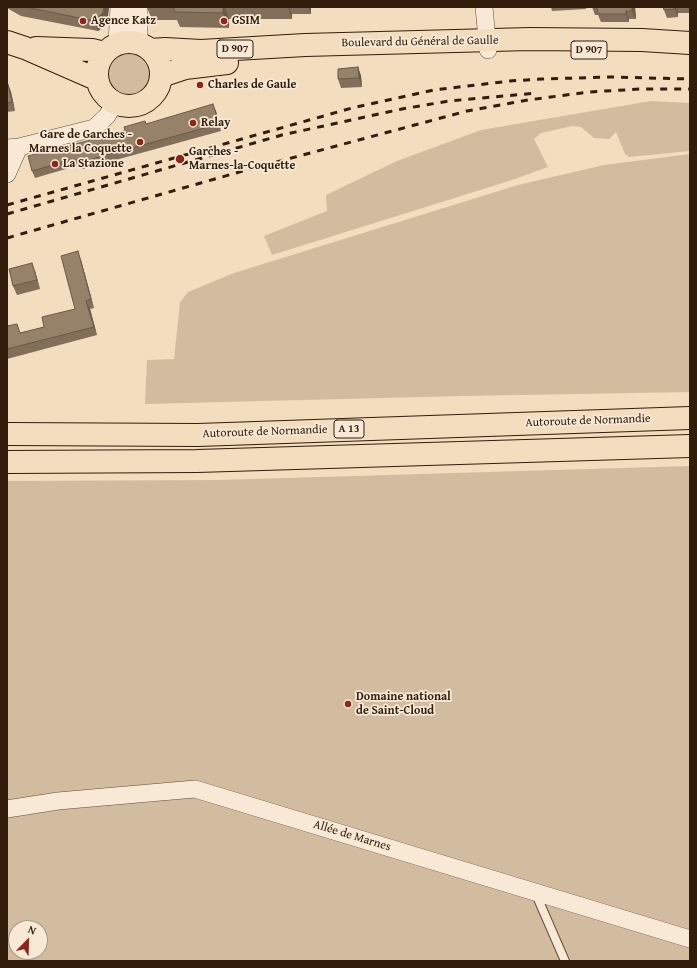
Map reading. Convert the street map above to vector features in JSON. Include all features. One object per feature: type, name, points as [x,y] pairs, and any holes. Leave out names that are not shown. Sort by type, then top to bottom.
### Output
[{"type":"main road","name":"Boulevard du Général de Gaulle","points":[[161,76],[184,68],[299,57],[488,45],[642,40],[690,43]]},
{"type":"main road","name":"Boulevard du Général de Gaulle","points":[[16,45],[92,50],[128,47],[201,51],[305,45],[488,45],[690,54]]},
{"type":"main road","name":"Boulevard du Général de Gaulle","points":[[16,45],[96,79]]},
{"type":"main road","points":[[128,47],[159,62],[161,76],[157,91],[144,103],[134,107],[124,107],[114,104],[102,93],[96,79],[99,60],[128,47]]},
{"type":"main road","name":"Autoroute de Normandie","points":[[7,434],[198,435],[690,418]]},
{"type":"main road","name":"A 13","points":[[7,462],[197,461],[690,446]]},
{"type":"street","points":[[121,7],[128,47]]},
{"type":"street","points":[[128,47],[137,7]]},
{"type":"street","points":[[484,7],[488,45]]},
{"type":"street","points":[[11,157],[94,128],[107,116],[114,104]]},
{"type":"street","name":"Allée de Marnes","points":[[7,809],[58,801],[195,789],[690,938]]},
{"type":"lane","points":[[535,892],[565,961]]},
{"type":"shaded area","points":[[133,50],[138,51],[146,57],[152,65],[152,85],[146,93],[138,99],[123,100],[118,99],[110,93],[104,85],[103,70],[104,65],[110,57],[118,51]]},
{"type":"shaded area","points":[[651,101],[690,103],[690,151],[629,157],[625,154],[616,132],[609,139],[594,138],[581,127],[572,126],[541,133],[534,139],[548,167],[509,181],[272,255],[264,236],[327,211],[326,195],[397,161],[481,130]]},
{"type":"shaded area","points":[[690,154],[690,392],[145,404],[147,360],[174,359],[180,302],[188,292],[234,273],[518,185],[604,165]]},
{"type":"shaded area","name":"Domaine national de Saint-Cloud","points":[[690,466],[690,961],[7,961],[7,481],[219,480]]},
{"type":"building","points":[[26,7],[104,7],[103,13],[94,21]]},
{"type":"building","points":[[174,7],[223,7],[223,13],[174,12]]},
{"type":"building","points":[[597,7],[632,7],[632,11],[626,11],[626,14],[598,14]]},
{"type":"building","points":[[663,7],[675,7],[675,9],[664,10]]},
{"type":"building","points":[[358,67],[359,78],[338,79],[338,69]]},
{"type":"building","points":[[7,84],[12,102],[7,103]]},
{"type":"building","points":[[213,104],[219,124],[81,162],[74,159],[32,171],[28,156],[114,134],[125,130],[124,127],[145,121],[146,124]]},
{"type":"building","points":[[78,251],[91,299],[86,301],[94,327],[7,349],[7,326],[17,324],[20,333],[44,327],[42,317],[75,309],[61,256]]},
{"type":"building","points":[[32,263],[37,280],[13,286],[9,269]]},
{"type":"railway","points":[[7,205],[352,108],[434,90],[510,81],[542,79],[611,77],[690,79]]},
{"type":"railway","points":[[7,238],[243,171],[467,111],[528,100],[589,92],[641,89],[690,89]]},
{"type":"railway","points":[[7,214],[282,135],[402,109],[449,101],[537,93]]},
{"type":"place","name":"Agence Katz","points":[[83,21]]},
{"type":"place","name":"GSIM","points":[[224,21]]},
{"type":"place","name":"Charles de Gaule","points":[[200,85]]},
{"type":"place","name":"Relay","points":[[193,123]]},
{"type":"place","name":"Gare de Garches - Marnes la Coquette","points":[[140,142]]},
{"type":"place","name":"Garches - Marnes-la-Coquette","points":[[180,159]]},
{"type":"place","name":"La Stazione","points":[[55,164]]},
{"type":"place","name":"Domaine national de Saint-Cloud","points":[[348,704]]}]
